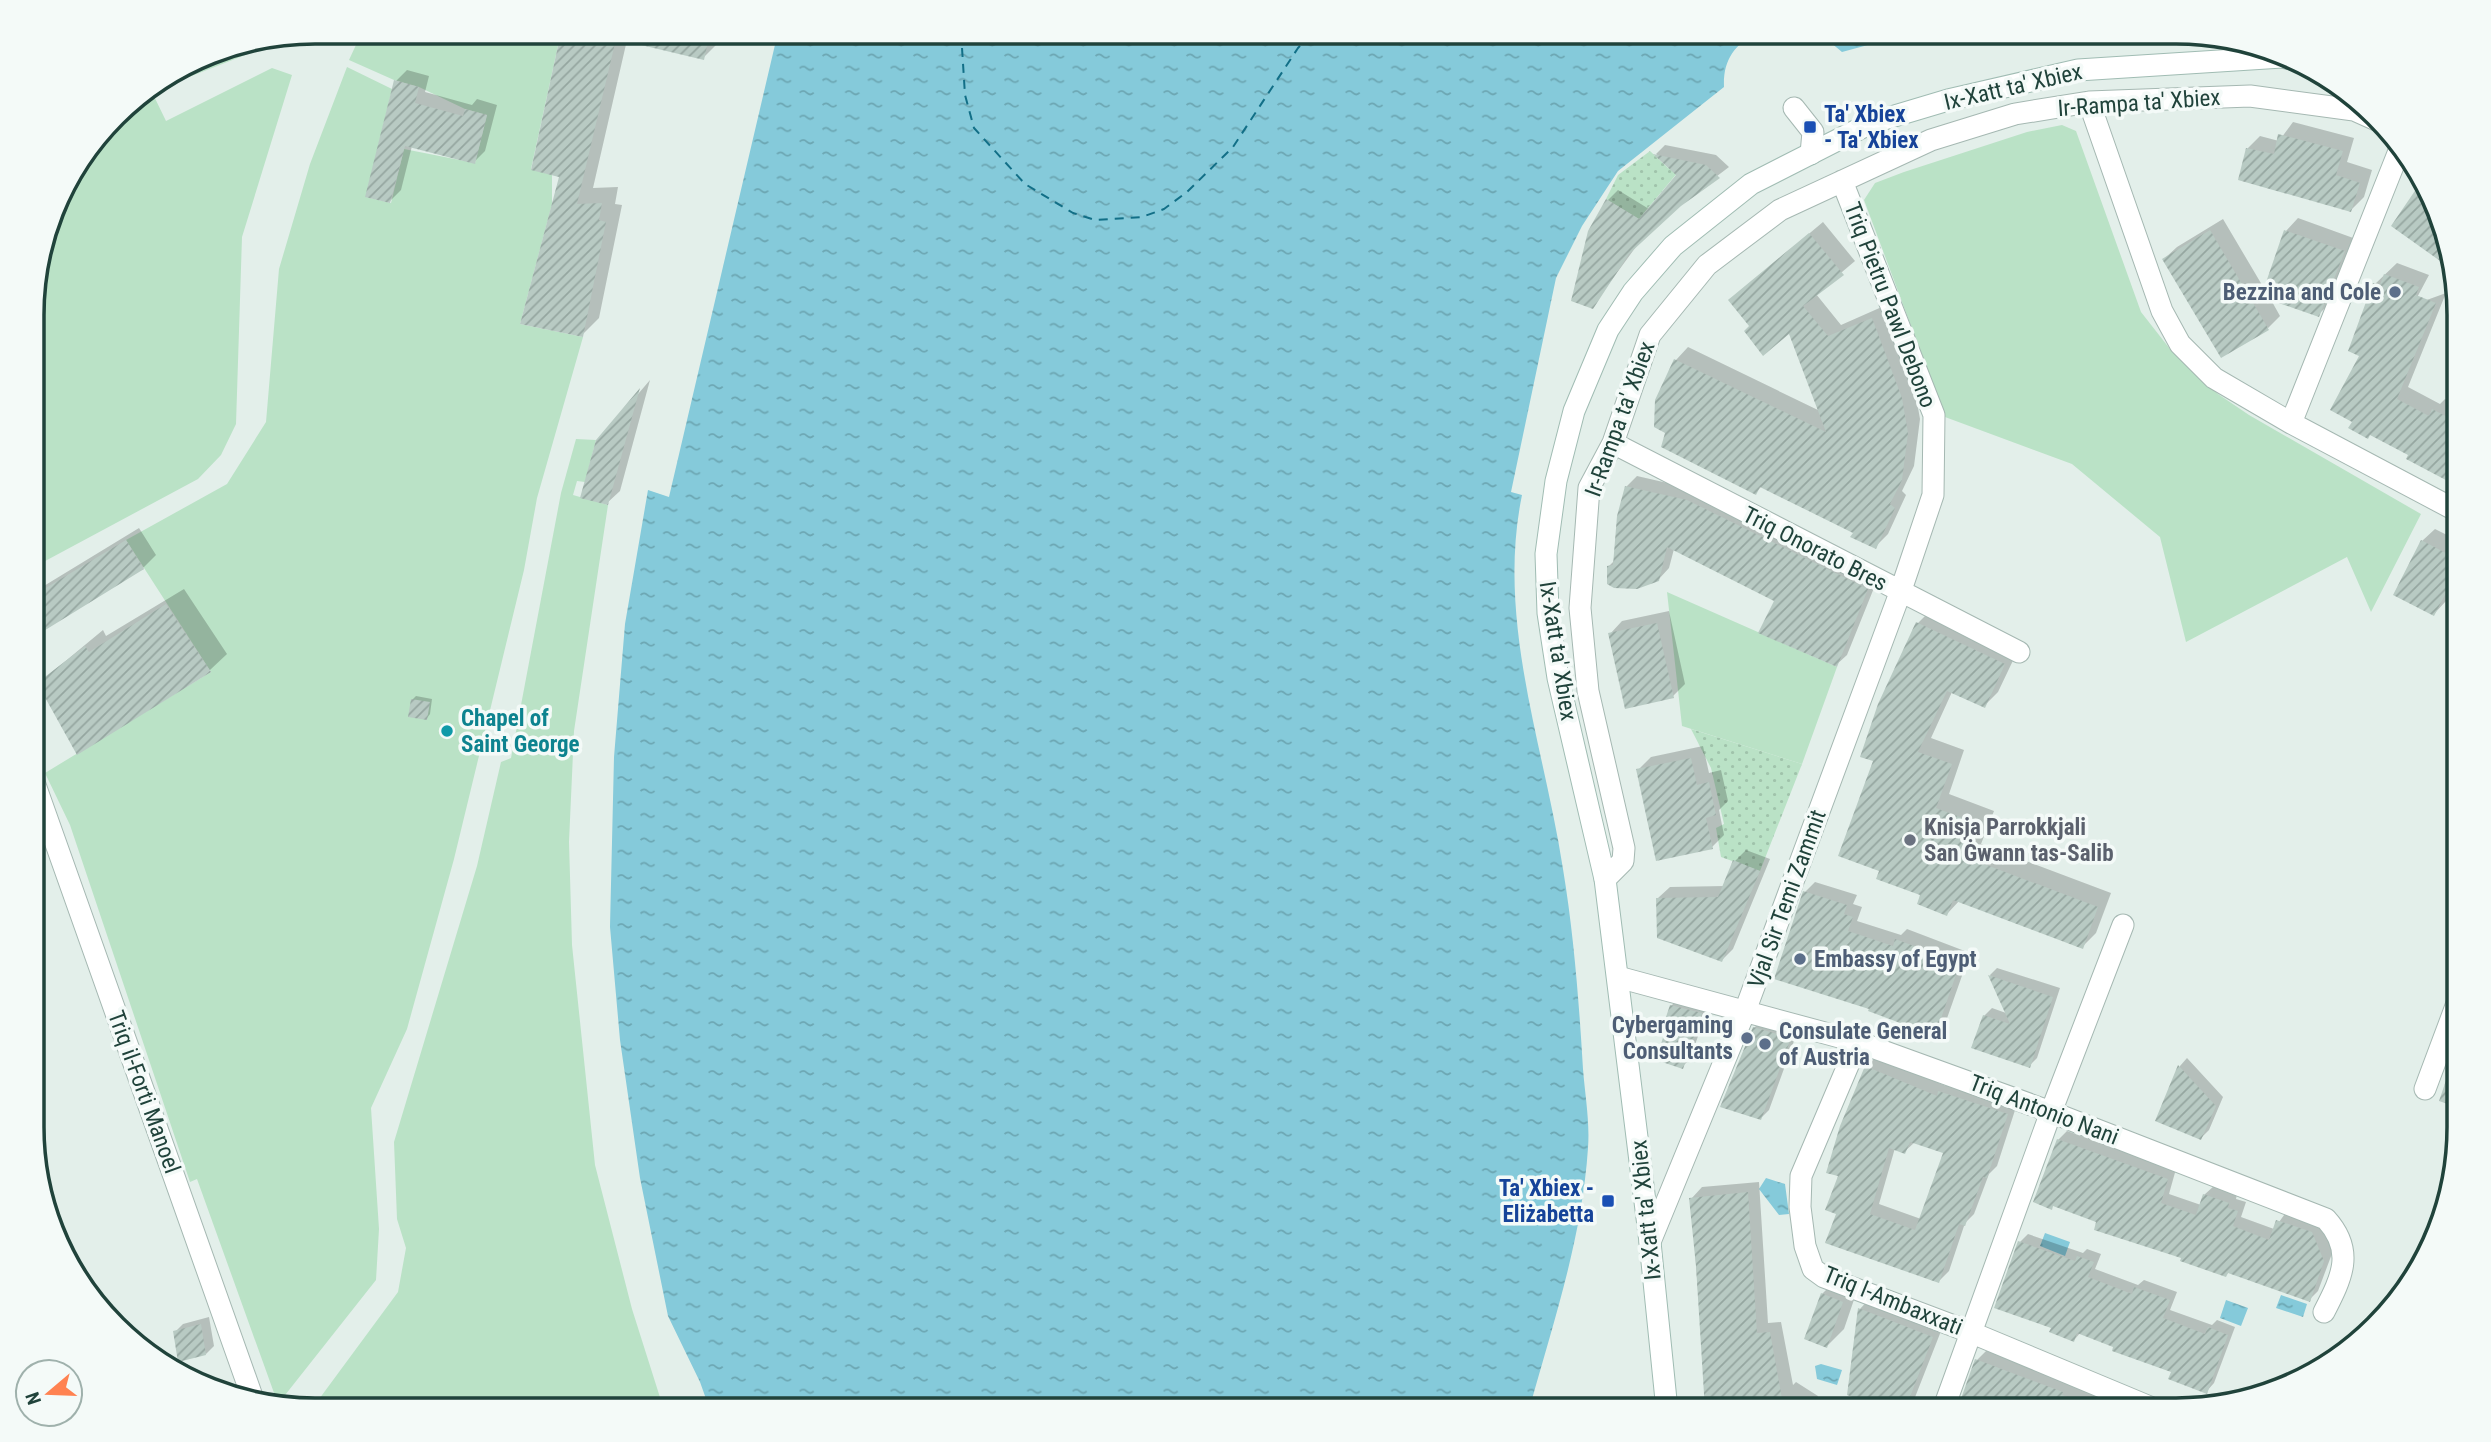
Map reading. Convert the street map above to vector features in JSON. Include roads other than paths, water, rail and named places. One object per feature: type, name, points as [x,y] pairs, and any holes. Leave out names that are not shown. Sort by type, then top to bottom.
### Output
[{"type":"street","name":"Ix-Xatt ta' Xbiex","points":[[1666,1398],[1650,1242],[1605,879],[1558,678],[1548,613],[1546,554],[1556,481],[1574,411],[1608,330],[1633,292],[1673,246],[1751,184],[1871,123],[1948,100],[2078,70],[2264,58]]},
{"type":"street","name":"Ir-Rampa ta' Xbiex","points":[[1605,879],[1623,861],[1624,848],[1588,691],[1580,608],[1589,488],[1613,443],[1650,335],[1707,265],[1780,210],[1892,156],[1966,128],[2015,114],[2089,102],[2250,96],[2354,110]]},
{"type":"street","points":[[2089,102],[2162,312],[2180,344],[2214,378],[2291,423],[2447,506]]},
{"type":"street","points":[[1794,108],[1813,132],[1811,154]]},
{"type":"street","points":[[2291,423],[2397,157]]},
{"type":"street","name":"Triq Pietru Pawl Debono","points":[[1842,181],[1934,415],[1933,495],[1900,593]]},
{"type":"street","name":"Triq Onorato Bres","points":[[1613,443],[2019,652]]},
{"type":"street","name":"Vjal Sir Temi Zammit","points":[[1650,1242],[1745,1011],[1900,593]]},
{"type":"street","name":"Triq il-Forti Manoel","points":[[44,810],[250,1390]]},
{"type":"street","points":[[1947,1398],[2051,1112],[2123,925]]},
{"type":"street","name":"Triq Antonio Nani","points":[[1618,976],[1858,1042],[2051,1112],[2326,1219],[2340,1234],[2345,1250],[2338,1285],[2324,1312]]},
{"type":"street","points":[[2425,1089],[2447,1030]]},
{"type":"street","name":"Triq l-Ambaxxati","points":[[1858,1042],[1801,1176],[1800,1207],[1809,1260],[1814,1269],[1824,1277],[1970,1332],[2128,1398]]},
{"type":"water","points":[[775,44],[1741,44],[1728,61],[1724,87],[1618,171],[1582,226],[1556,278],[1511,492],[1522,495],[1516,542],[1515,589],[1519,636],[1567,894],[1576,969],[1588,1128],[1580,1215],[1557,1313],[1532,1398],[706,1398],[668,1316],[640,1178],[620,1040],[610,927],[614,757],[625,624],[648,490],[669,497]]},
{"type":"water","points":[[1832,44],[1872,44],[1842,52]]},
{"type":"water","points":[[1766,1178],[1785,1184],[1789,1214],[1779,1215],[1759,1189]]},
{"type":"water","points":[[2045,1233],[2070,1242],[2065,1256],[2040,1246]]},
{"type":"water","points":[[2281,1295],[2307,1304],[2303,1317],[2276,1308]]},
{"type":"water","points":[[2226,1300],[2248,1308],[2241,1326],[2220,1318]]},
{"type":"water","points":[[1821,1364],[1842,1370],[1837,1385],[1817,1379],[1815,1366]]},
{"type":"place","name":"Ta' Xbiex - Ta' Xbiex","points":[[1810,127]]},
{"type":"place","name":"Bezzina and Cole","points":[[2395,292]]},
{"type":"place","name":"Chapel of Saint George","points":[[447,731]]},
{"type":"place","name":"Knisja Parrokkjali San Ġwann tas-Salib","points":[[1910,840]]},
{"type":"place","name":"Embassy of Egypt","points":[[1800,959]]},
{"type":"place","name":"Cybergaming Consultants","points":[[1747,1038]]},
{"type":"place","name":"Consulate General of Austria","points":[[1765,1044]]},
{"type":"place","name":"Ta' Xbiex - Eliżabetta","points":[[1608,1201]]}]
